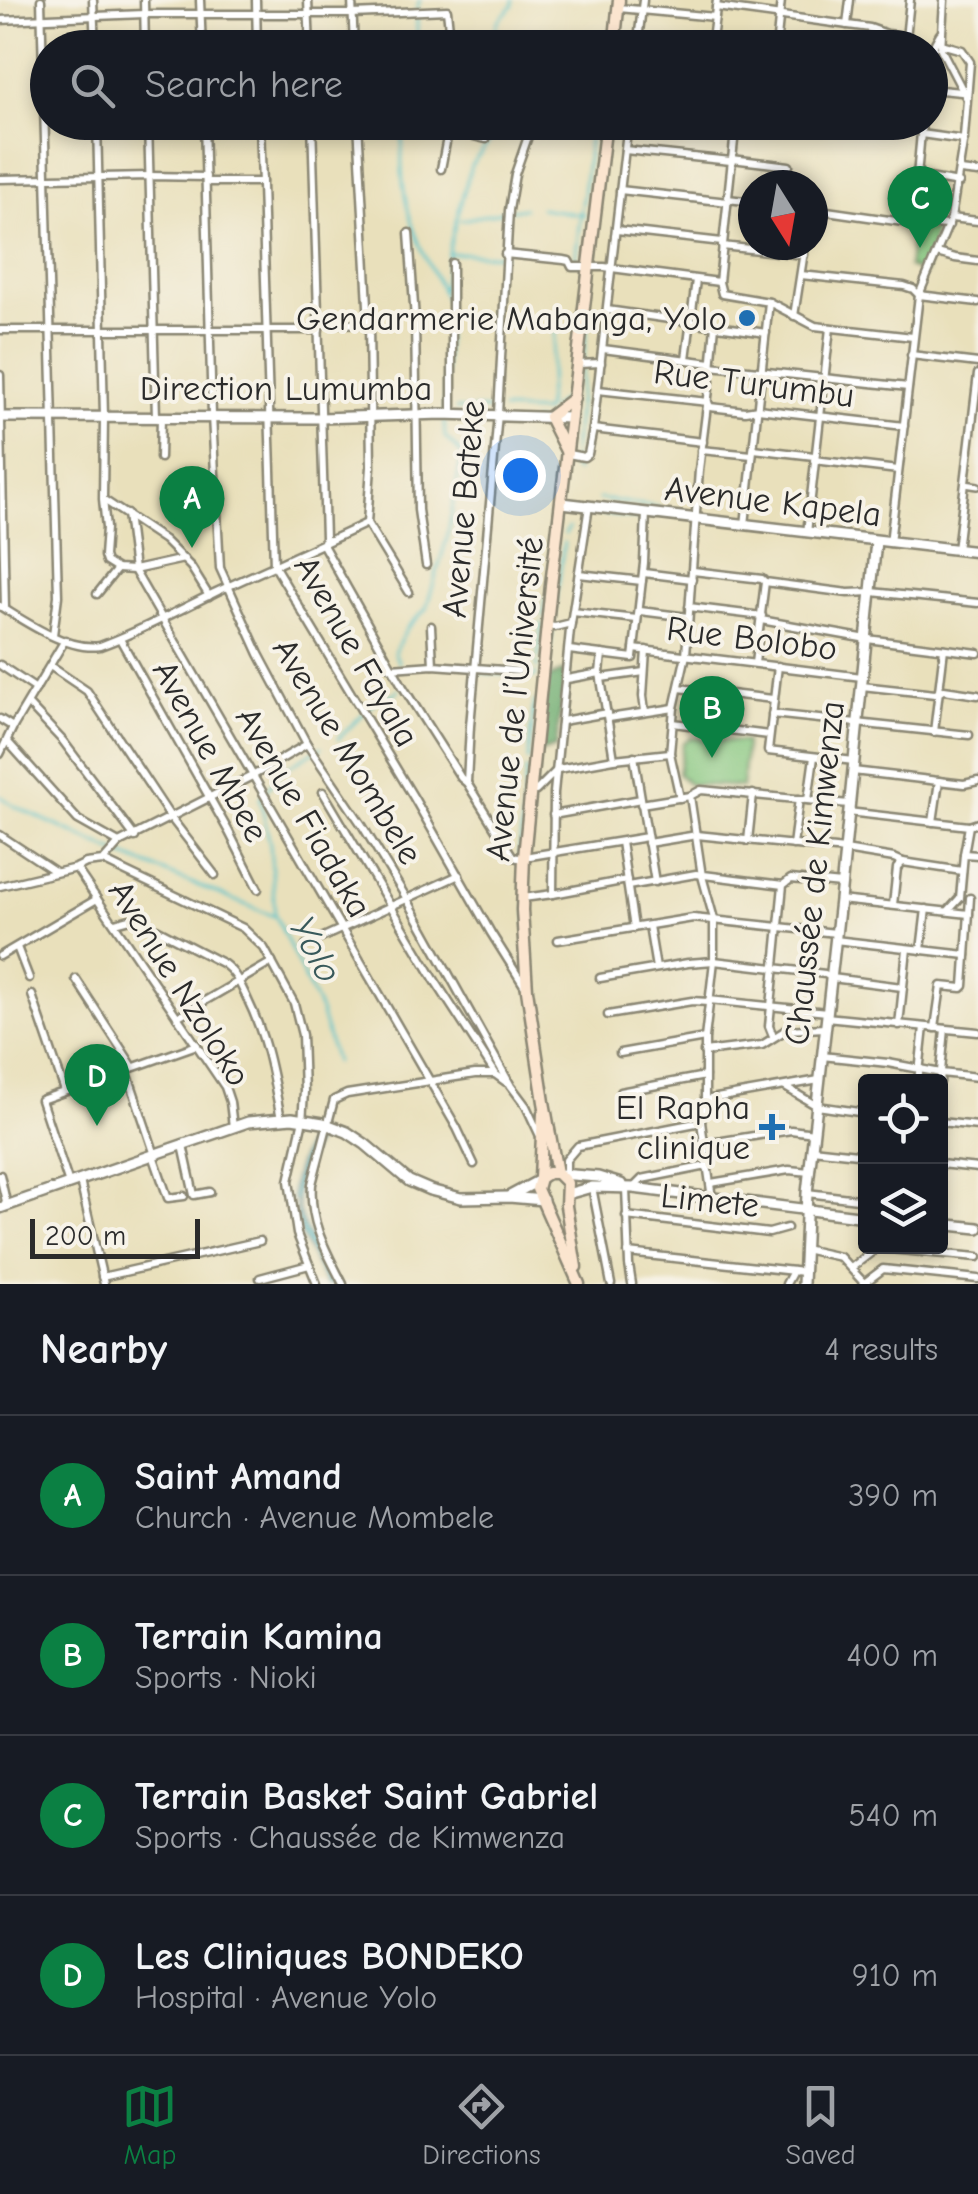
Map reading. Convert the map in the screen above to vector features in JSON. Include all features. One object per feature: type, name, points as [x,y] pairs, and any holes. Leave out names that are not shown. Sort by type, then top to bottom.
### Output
[{"type":"main road","points":[[616,30],[618,4]]},
{"type":"main road","name":"Avenue de l’Université","points":[[561,1174],[544,1102],[527,990],[524,857],[604,140]]},
{"type":"main road","points":[[568,454],[549,416],[574,398]]},
{"type":"main road","name":"Avenue de l’Université","points":[[539,1180],[544,1102]]},
{"type":"main road","points":[[548,1173],[561,1174],[568,1183],[570,1234],[579,1284],[538,1193],[539,1180],[548,1173]]},
{"type":"main road","points":[[543,1200],[553,1203],[566,1195]]},
{"type":"street","points":[[42,0],[42,30]]},
{"type":"street","points":[[93,0],[94,30]]},
{"type":"street","points":[[144,0],[144,30]]},
{"type":"street","points":[[200,0],[201,30]]},
{"type":"street","points":[[256,0],[257,30]]},
{"type":"street","points":[[308,0],[309,30]]},
{"type":"street","points":[[352,0],[353,30]]},
{"type":"street","points":[[639,30],[643,0]]},
{"type":"street","points":[[778,30],[781,0]]},
{"type":"street","points":[[847,24],[850,0]]},
{"type":"street","points":[[907,30],[910,0]]},
{"type":"street","points":[[940,30],[944,0]]},
{"type":"street","points":[[618,4],[642,11],[715,17]]},
{"type":"street","points":[[714,30],[716,4],[876,30]]},
{"type":"street","points":[[0,20],[447,10],[449,30]]},
{"type":"street","points":[[890,544],[918,295],[950,221],[964,140],[970,62],[962,50],[948,46]]},
{"type":"street","points":[[948,66],[965,95]]},
{"type":"street","points":[[948,92],[978,99]]},
{"type":"street","points":[[948,138],[964,140]]},
{"type":"street","points":[[45,140],[58,596],[53,635]]},
{"type":"street","points":[[98,140],[104,556],[117,569],[134,570],[184,559]]},
{"type":"street","points":[[149,140],[160,458]]},
{"type":"street","name":"Avenue Mombele","points":[[205,140],[218,558],[259,654],[311,750],[407,899],[540,1136]]},
{"type":"street","name":"Avenue Fayala","points":[[261,140],[274,565],[527,990]]},
{"type":"street","points":[[313,140],[326,538],[323,546]]},
{"type":"street","points":[[359,140],[369,324],[371,466],[367,523],[409,592]]},
{"type":"street","points":[[441,170],[446,140]]},
{"type":"street","name":"Avenue Bateke","points":[[468,783],[498,414],[505,254],[512,187],[527,140]]},
{"type":"street","points":[[568,454],[588,454],[626,140]]},
{"type":"street","points":[[734,140],[720,290],[726,296],[769,302],[809,324],[913,336]]},
{"type":"street","points":[[919,140],[916,176],[958,183]]},
{"type":"street","points":[[625,150],[790,166]]},
{"type":"street","points":[[960,171],[978,173]]},
{"type":"street","points":[[0,178],[150,176],[262,182]]},
{"type":"street","points":[[620,190],[738,201]]},
{"type":"street","points":[[828,212],[910,223],[978,221]]},
{"type":"street","points":[[617,230],[738,246]]},
{"type":"street","points":[[409,234],[415,320],[418,510],[426,565]]},
{"type":"street","points":[[937,253],[978,261]]},
{"type":"street","points":[[505,254],[564,260],[572,267],[718,282]]},
{"type":"street","points":[[794,316],[803,260]]},
{"type":"street","points":[[448,414],[452,263]]},
{"type":"street","points":[[802,275],[904,286],[918,295],[978,302]]},
{"type":"street","points":[[686,359],[696,280]]},
{"type":"street","points":[[745,526],[769,302]]},
{"type":"street","points":[[607,310],[766,333]]},
{"type":"street","points":[[0,330],[267,330],[369,324]]},
{"type":"street","points":[[680,798],[670,753],[674,708],[686,655],[715,326]]},
{"type":"street","points":[[807,533],[830,328]]},
{"type":"street","points":[[603,349],[756,372],[908,387]]},
{"type":"street","points":[[912,356],[978,363]]},
{"type":"street","points":[[578,364],[601,363]]},
{"type":"street","points":[[957,550],[978,374]]},
{"type":"street","points":[[0,376],[3,608],[65,640],[90,648],[120,639],[367,523]]},
{"type":"street","name":"Rue Turumbu","points":[[598,390],[708,402],[710,406],[745,411],[758,409],[904,426]]},
{"type":"street","name":"Direction Lumumba","points":[[0,417],[498,414],[572,418]]},
{"type":"street","points":[[592,429],[898,470]]},
{"type":"street","points":[[964,484],[978,486]]},
{"type":"street","points":[[104,500],[164,540],[184,559],[209,596]]},
{"type":"street","name":"Avenue Kapela","points":[[562,504],[978,552]]},
{"type":"street","points":[[552,894],[553,815],[571,623],[589,506]]},
{"type":"street","points":[[570,650],[633,658],[646,512]]},
{"type":"street","name":"Avenue Fiadaka","points":[[127,514],[134,570],[457,1128],[474,1164]]},
{"type":"street","name":"Chaussée de Kimwenza","points":[[803,1284],[798,1272],[804,1248],[876,541]]},
{"type":"street","points":[[323,546],[398,667],[401,684],[513,857],[696,835],[844,850],[962,871]]},
{"type":"street","points":[[97,594],[117,569]]},
{"type":"street","points":[[579,574],[762,579],[848,593],[978,603]]},
{"type":"street","points":[[755,663],[765,582]]},
{"type":"street","points":[[689,608],[867,639],[978,653]]},
{"type":"street","points":[[573,612],[688,617]]},
{"type":"street","points":[[547,626],[571,623]]},
{"type":"street","points":[[431,626],[434,665]]},
{"type":"street","name":"Avenue Mbee","points":[[120,639],[258,889]]},
{"type":"street","points":[[0,754],[65,640]]},
{"type":"street","name":"Rue Bolobo","points":[[634,648],[778,666],[939,693],[944,690],[978,695]]},
{"type":"street","points":[[934,732],[944,649]]},
{"type":"street","points":[[645,712],[646,650]]},
{"type":"street","points":[[602,654],[600,676],[614,759]]},
{"type":"street","points":[[0,664],[36,689]]},
{"type":"street","points":[[398,667],[434,665],[518,671]]},
{"type":"street","points":[[50,666],[87,692],[214,875]]},
{"type":"street","points":[[778,666],[768,751],[814,756],[939,781],[964,784],[978,780]]},
{"type":"street","points":[[566,679],[644,672]]},
{"type":"street","points":[[679,688],[773,699]]},
{"type":"street","points":[[28,704],[63,741],[136,837]]},
{"type":"street","points":[[562,721],[674,708]]},
{"type":"street","points":[[772,714],[969,734]]},
{"type":"street","points":[[0,719],[14,727]]},
{"type":"street","points":[[673,723],[769,734]]},
{"type":"street","points":[[7,741],[112,852],[243,928],[272,962],[294,1003],[302,1036],[302,1119],[289,1181],[294,1222],[317,1284]]},
{"type":"street","points":[[0,886],[76,868],[254,775],[311,750]]},
{"type":"street","points":[[529,790],[536,791],[558,769],[670,753]]},
{"type":"street","points":[[634,756],[655,882]]},
{"type":"street","points":[[793,845],[814,756]]},
{"type":"street","points":[[934,822],[939,781]]},
{"type":"street","points":[[553,815],[680,798],[702,790],[804,799],[934,822],[969,826],[978,822]]},
{"type":"street","points":[[322,792],[496,1074],[511,1086]]},
{"type":"street","points":[[748,840],[753,794]]},
{"type":"street","points":[[690,796],[702,876],[714,920],[701,1122],[712,1199]]},
{"type":"street","points":[[948,911],[960,898],[969,826]]},
{"type":"street","points":[[0,834],[57,873]]},
{"type":"street","points":[[621,842],[634,928]]},
{"type":"street","points":[[964,854],[978,856]]},
{"type":"street","points":[[892,905],[897,868],[903,862]]},
{"type":"street","name":"Avenue Nzoloko","points":[[76,868],[225,1088],[233,1128]]},
{"type":"street","points":[[523,898],[696,874],[783,884],[790,879],[841,884]]},
{"type":"street","points":[[306,945],[459,875]]},
{"type":"street","points":[[773,1036],[769,1026],[783,884]]},
{"type":"street","points":[[935,1028],[939,989],[943,985],[963,987],[974,898],[960,898]]},
{"type":"street","points":[[0,956],[97,899]]},
{"type":"street","points":[[840,900],[969,914]]},
{"type":"street","points":[[921,950],[926,909]]},
{"type":"street","points":[[558,940],[687,919],[966,955]]},
{"type":"street","points":[[115,923],[138,920],[233,972],[264,1035],[281,1119]]},
{"type":"street","points":[[649,926],[656,968]]},
{"type":"street","points":[[967,938],[978,939]]},
{"type":"street","points":[[17,947],[29,978]]},
{"type":"street","points":[[899,1025],[906,948]]},
{"type":"street","points":[[600,978],[714,961],[902,987]]},
{"type":"street","points":[[177,1016],[272,962]]},
{"type":"street","points":[[964,977],[978,979]]},
{"type":"street","points":[[76,979],[129,1068],[168,1198],[184,1196]]},
{"type":"street","points":[[32,995],[65,1090]]},
{"type":"street","points":[[608,1015],[709,1001],[771,1006],[826,1019],[978,1032]]},
{"type":"street","points":[[704,1052],[762,1045],[773,1036],[826,1019]]},
{"type":"street","points":[[919,1074],[924,1027]]},
{"type":"street","points":[[940,1074],[945,1029]]},
{"type":"street","points":[[620,1052],[705,1038]]},
{"type":"street","points":[[196,1045],[43,1098],[41,1102],[75,1182],[103,1280],[260,1241]]},
{"type":"street","points":[[822,1056],[920,1068],[933,1074]]},
{"type":"street","points":[[343,1284],[315,1225],[311,1196],[322,1123],[331,1105],[339,1097],[475,1074],[496,1074]]},
{"type":"street","points":[[620,1092],[705,1076]]},
{"type":"street","points":[[948,1077],[978,1077]]},
{"type":"street","points":[[705,1100],[819,1080]]},
{"type":"street","points":[[784,1087],[816,1106],[858,1112]]},
{"type":"street","points":[[0,1175],[4,1207],[248,1122],[302,1119],[347,1132],[418,1186],[461,1198],[543,1200]]},
{"type":"street","points":[[630,1188],[598,1176],[561,1174],[578,1146],[701,1122]]},
{"type":"street","points":[[948,1123],[978,1126]]},
{"type":"street","points":[[704,1144],[791,1130],[814,1133]]},
{"type":"street","points":[[183,1145],[194,1194],[210,1192]]},
{"type":"street","points":[[812,1150],[858,1154]]},
{"type":"street","points":[[948,1165],[978,1168]]},
{"type":"street","points":[[632,1284],[626,1216],[630,1188],[642,1179],[708,1166]]},
{"type":"street","points":[[710,1183],[789,1170],[810,1172]]},
{"type":"street","points":[[510,1197],[539,1180]]},
{"type":"street","points":[[592,1187],[611,1284]]},
{"type":"street","points":[[566,1195],[592,1187],[630,1188],[858,1216]]},
{"type":"street","points":[[807,1193],[858,1199]]},
{"type":"street","name":"Limete","points":[[626,1216],[769,1232],[787,1228]]},
{"type":"street","points":[[948,1225],[978,1228]]},
{"type":"street","points":[[804,1248],[840,1257],[864,1284],[883,1268],[978,1279]]},
{"type":"street","points":[[851,1268],[877,1248],[978,1257]]},
{"type":"street","points":[[628,1253],[798,1272]]},
{"type":"street","points":[[260,1278],[310,1265]]},
{"type":"street","points":[[786,1284],[798,1272]]},
{"type":"green space","points":[[913,227],[934,230],[925,273],[908,267]]},
{"type":"green space","points":[[565,671],[556,747],[539,752],[547,678]]},
{"type":"green space","points":[[690,738],[746,742],[742,787],[689,784],[678,774],[683,743]]},
{"type":"water","points":[[312,1130],[320,1133],[299,1178],[298,1206],[333,1284],[325,1284],[306,1245],[292,1199],[296,1173]]},
{"type":"waterway","points":[[417,30],[420,0]]},
{"type":"waterway","points":[[495,30],[513,0]]},
{"type":"waterway","points":[[403,140],[407,206],[447,305],[444,412]]},
{"type":"waterway","points":[[443,288],[471,165],[491,140]]},
{"type":"waterway","points":[[582,204],[589,140]]},
{"type":"waterway","points":[[511,210],[524,208]]},
{"type":"waterway","points":[[540,208],[585,215]]},
{"type":"waterway","points":[[575,263],[581,208]]},
{"type":"waterway","points":[[461,220],[506,211]]},
{"type":"waterway","points":[[449,253],[504,255]]},
{"type":"waterway","points":[[545,412],[559,305]]},
{"type":"waterway","points":[[583,360],[588,318]]},
{"type":"waterway","points":[[573,452],[582,366]]},
{"type":"waterway","points":[[551,409],[568,395]]},
{"type":"waterway","points":[[456,409],[495,410]]},
{"type":"waterway","points":[[502,410],[544,412]]},
{"type":"waterway","points":[[399,663],[394,652],[407,628],[426,609],[447,538],[462,454],[445,437],[444,420]]},
{"type":"waterway","points":[[532,421],[549,424]]},
{"type":"waterway","points":[[573,457],[576,472]]},
{"type":"waterway","points":[[599,499],[658,507]]},
{"type":"waterway","points":[[593,513],[643,519]]},
{"type":"waterway","points":[[565,534],[569,528]]},
{"type":"waterway","points":[[553,624],[564,542]]},
{"type":"waterway","points":[[543,617],[545,599]]},
{"type":"waterway","points":[[538,658],[542,623]]},
{"type":"waterway","points":[[548,662],[552,630]]},
{"type":"waterway","points":[[537,663],[537,668]]},
{"type":"waterway","points":[[545,693],[548,667]]},
{"type":"waterway","points":[[476,672],[535,677],[536,674]]},
{"type":"waterway","points":[[338,739],[375,702],[399,689]]},
{"type":"waterway","points":[[528,760],[534,702]]},
{"type":"waterway","points":[[275,915],[270,844],[260,798],[282,770],[322,747]]},
{"type":"waterway","points":[[519,855],[526,770]]},
{"type":"waterway","name":"Yolo","points":[[0,796],[117,853],[276,917],[320,1011],[335,1062]]},
{"type":"waterway","points":[[528,877],[528,894]]},
{"type":"waterway","points":[[528,902],[528,929]]},
{"type":"place","name":"Terrain Basket Saint Gabriel","points":[[920,248]]},
{"type":"place","name":"Gendarmerie Mabanga, Yolo","points":[[747,318]]},
{"type":"place","name":"Saint Amand","points":[[192,548]]},
{"type":"place","name":"Terrain Kamina","points":[[712,758]]},
{"type":"place","name":"Les Cliniques BONDEKO","points":[[97,1126]]},
{"type":"place","name":"El Rapha clinique","points":[[772,1127]]}]
